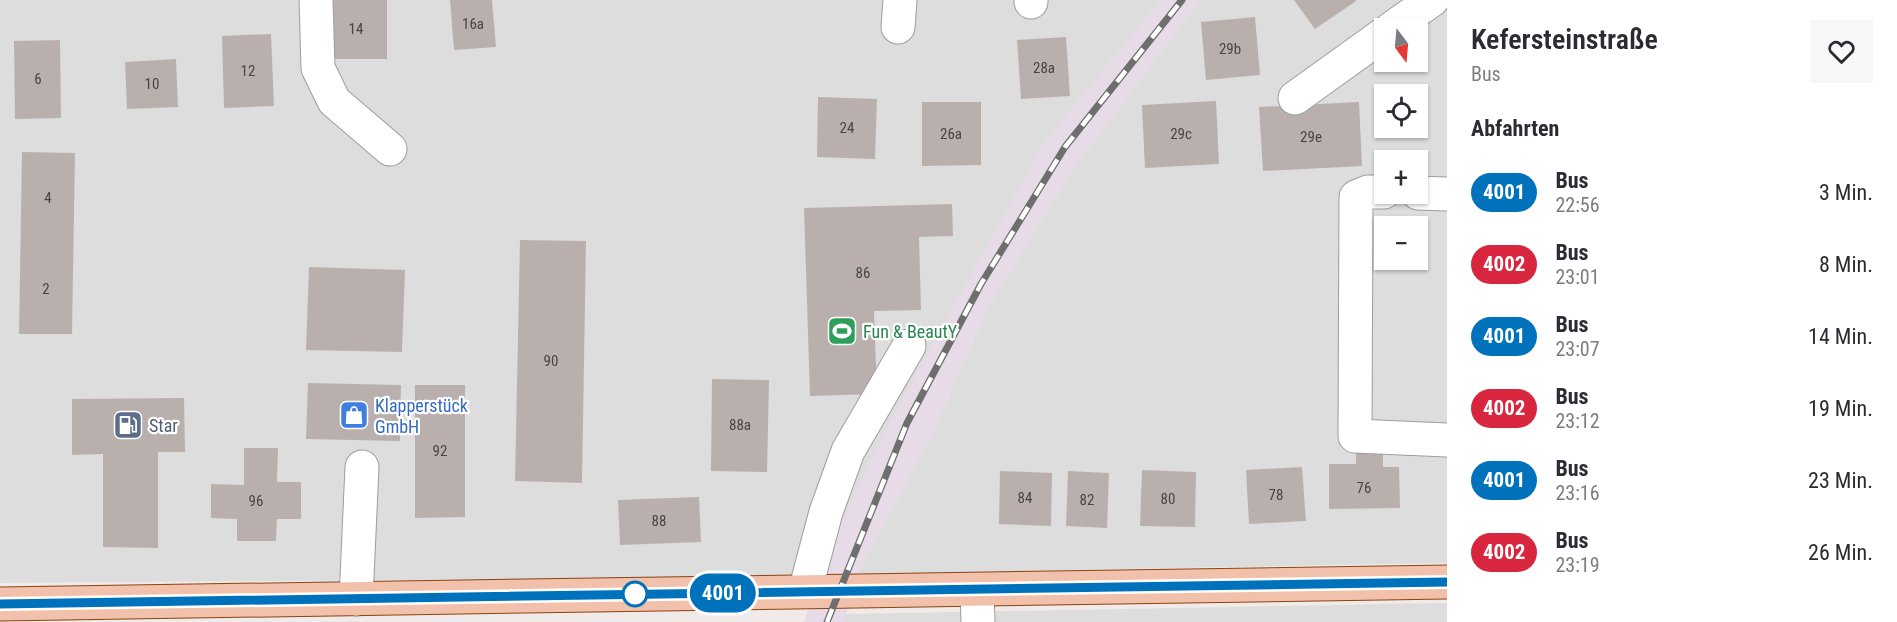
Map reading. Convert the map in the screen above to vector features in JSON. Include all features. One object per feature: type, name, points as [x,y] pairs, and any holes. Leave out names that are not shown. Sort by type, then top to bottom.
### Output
[{"type":"main road","points":[[0,604],[1447,582]]},
{"type":"street","points":[[316,0],[318,68],[334,101],[390,149]]},
{"type":"street","points":[[1406,18],[1432,0]]},
{"type":"street","points":[[1295,98],[1374,41]]},
{"type":"street","points":[[1374,192],[1356,197],[1355,436],[1447,440]]},
{"type":"street","points":[[1428,193],[1447,194]]},
{"type":"street","points":[[805,591],[826,512],[848,451],[909,346]]},
{"type":"street","points":[[356,599],[362,467]]},
{"type":"street","points":[[977,590],[978,622]]},
{"type":"shaded area","points":[[0,0],[1161,0],[1044,143],[818,577],[0,583]]},
{"type":"shaded area","points":[[1161,0],[1199,0],[1073,169],[986,310],[936,426],[857,574],[844,622],[804,622],[822,563],[884,433],[1044,143]]},
{"type":"shaded area","points":[[1199,0],[1447,0],[1447,563],[857,574],[936,426],[986,310],[1073,169]]},
{"type":"shaded area","points":[[1447,603],[1447,622],[844,622],[845,614]]},
{"type":"building","points":[[326,0],[387,0],[387,59],[326,59]]},
{"type":"building","points":[[450,0],[492,0],[496,47],[454,50]]},
{"type":"building","points":[[1294,0],[1355,0],[1356,1],[1315,29]]},
{"type":"building","points":[[1255,17],[1260,75],[1206,80],[1201,22]]},
{"type":"building","points":[[271,34],[274,106],[224,108],[222,36]]},
{"type":"building","points":[[1066,37],[1070,96],[1021,99],[1017,40]]},
{"type":"building","points":[[60,40],[61,118],[15,119],[14,41]]},
{"type":"building","points":[[176,59],[178,107],[127,109],[125,62]]},
{"type":"building","points":[[818,97],[877,99],[875,159],[817,157]]},
{"type":"building","points":[[1216,101],[1219,164],[1145,168],[1142,105]]},
{"type":"building","points":[[922,102],[981,102],[981,165],[922,166]]},
{"type":"building","points":[[1359,102],[1362,166],[1263,171],[1259,107]]},
{"type":"building","points":[[22,152],[75,153],[72,334],[19,334]]},
{"type":"building","points":[[952,204],[953,236],[919,237],[921,310],[874,311],[877,394],[810,396],[804,208]]},
{"type":"building","points":[[520,240],[586,241],[582,483],[515,481]]},
{"type":"building","points":[[309,267],[405,270],[402,352],[306,350]]},
{"type":"building","points":[[712,379],[769,380],[767,472],[711,471]]},
{"type":"building","points":[[308,383],[401,385],[400,441],[306,439]]},
{"type":"building","points":[[415,385],[465,385],[465,517],[415,518]]},
{"type":"building","points":[[184,398],[185,452],[158,452],[158,548],[103,547],[103,454],[72,455],[72,399]]},
{"type":"building","points":[[244,448],[278,448],[277,482],[301,482],[301,519],[277,519],[276,541],[237,541],[237,519],[211,518],[211,484],[244,485]]},
{"type":"building","points":[[1356,448],[1383,448],[1383,467],[1399,467],[1400,508],[1329,509],[1329,464],[1356,464]]},
{"type":"building","points":[[1302,467],[1306,521],[1249,524],[1246,470]]},
{"type":"building","points":[[1142,470],[1196,472],[1195,527],[1140,526]]},
{"type":"building","points":[[1000,471],[1052,473],[1051,526],[999,524]]},
{"type":"building","points":[[1068,471],[1109,473],[1107,528],[1066,526]]},
{"type":"building","points":[[699,497],[701,542],[620,545],[618,500]]},
{"type":"railway","points":[[827,622],[907,423],[981,284],[1065,147],[1182,0]]},
{"type":"bus line","name":"4001","points":[[0,604],[1447,582]]},
{"type":"place","name":"Fun & BeautY","points":[[842,331]]},
{"type":"place","name":"Klapperstück GmbH","points":[[354,415]]},
{"type":"place","name":"Star","points":[[128,425]]}]
